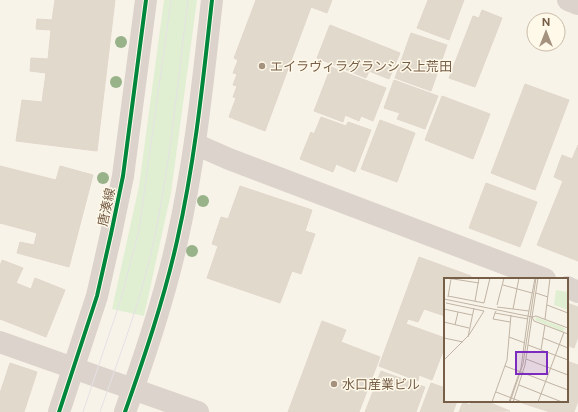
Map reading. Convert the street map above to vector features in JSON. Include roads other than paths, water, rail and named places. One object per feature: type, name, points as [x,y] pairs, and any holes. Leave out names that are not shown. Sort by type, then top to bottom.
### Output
[{"type":"street","name":"唐湊線","points":[[59,412],[97,296],[123,176],[146,0]]},
{"type":"street","points":[[125,412],[161,306],[177,242],[195,144],[212,0]]},
{"type":"street","points":[[568,0],[578,4]]},
{"type":"street","points":[[195,144],[229,159],[542,278]]},
{"type":"street","points":[[568,287],[578,292]]},
{"type":"street","points":[[0,342],[198,412]]},
{"type":"tram line","points":[[83,412],[121,299],[139,230],[171,0]]},
{"type":"tram line","points":[[100,412],[138,303],[155,235],[170,147],[188,0]]},
{"type":"place","name":"エイラヴィラグランシス上荒田","points":[[262,66]]},
{"type":"place","name":"水口産業ビル","points":[[334,384]]}]
